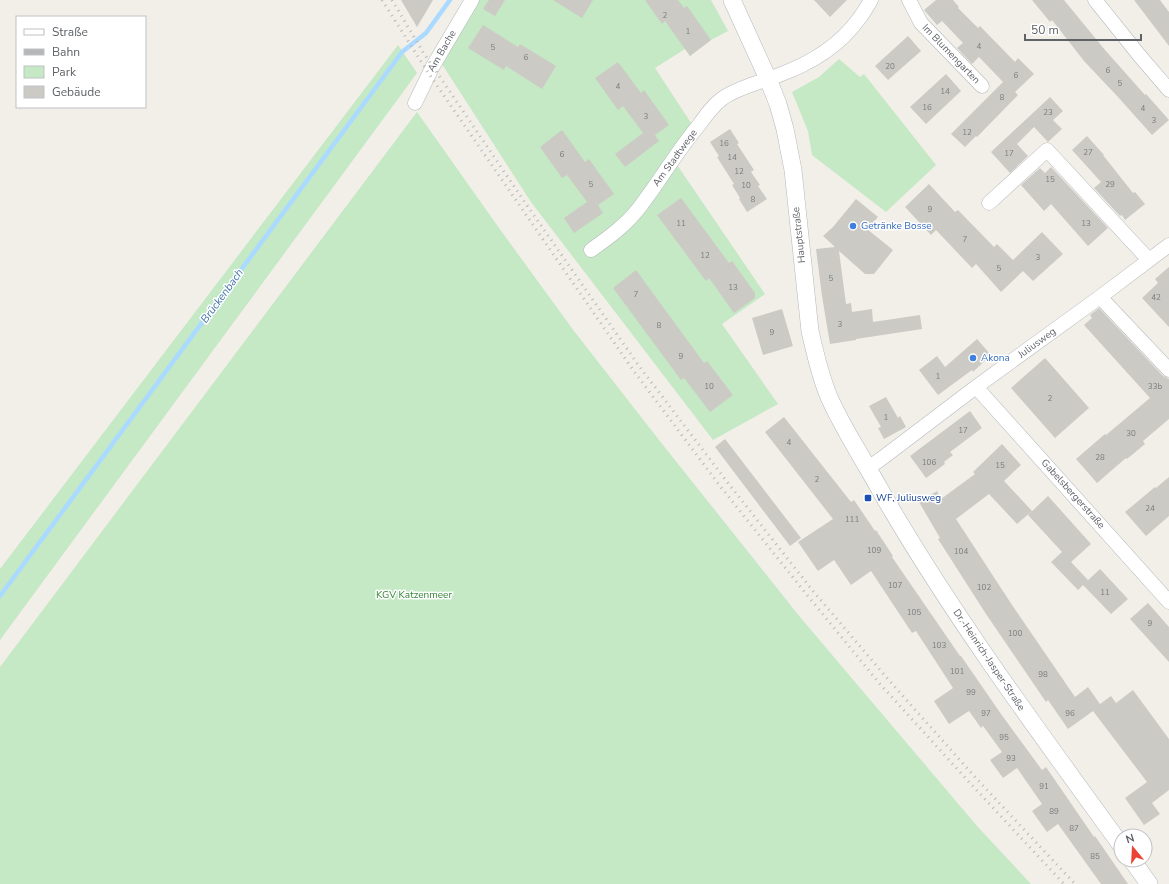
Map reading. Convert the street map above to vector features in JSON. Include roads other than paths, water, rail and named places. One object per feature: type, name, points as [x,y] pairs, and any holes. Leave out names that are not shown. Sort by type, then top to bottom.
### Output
[{"type":"street","name":"Am Bache","points":[[414,104],[433,66],[472,0]]},
{"type":"street","name":"Hauptstraße","points":[[732,0],[778,104],[789,145],[793,170],[806,306],[815,354],[829,397],[839,418],[868,468]]},
{"type":"street","points":[[768,79],[795,69],[827,50],[845,35],[858,21],[870,0]]},
{"type":"street","name":"Im Blumengarten","points":[[909,0],[921,24],[982,86]]},
{"type":"street","points":[[1095,0],[1169,90]]},
{"type":"street","name":"Am Stadtwege","points":[[591,250],[614,234],[638,210],[673,159],[713,106],[736,91],[768,79]]},
{"type":"street","points":[[988,203],[1046,150],[1149,260]]},
{"type":"street","name":"Juliusweg","points":[[868,468],[1169,245]]},
{"type":"street","points":[[1100,297],[1169,370]]},
{"type":"street","name":"Gabelsbergerstraße","points":[[976,387],[1169,602]]},
{"type":"street","name":"Dr.-Heinrich-Jasper-Straße","points":[[868,468],[911,542],[940,587],[1016,699],[1113,834]]},
{"type":"street","points":[[1138,868],[1149,884]]},
{"type":"waterway","name":"Brückenbach","points":[[0,596],[402,52],[426,33],[450,0]]},
{"type":"railway","points":[[382,0],[429,74],[633,370],[720,486],[880,684],[1064,884]]},
{"type":"railway","points":[[392,0],[423,52],[524,201],[639,366],[728,483],[813,591],[887,678],[974,776],[1075,884]]},
{"type":"place","name":"Getränke Bosse","points":[[853,226]]},
{"type":"place","name":"Akona","points":[[973,358]]},
{"type":"place","name":"WF, Juliusweg","points":[[868,498]]},
{"type":"park label","name":"KGV Katzenmeer","points":[[414,595]]}]
